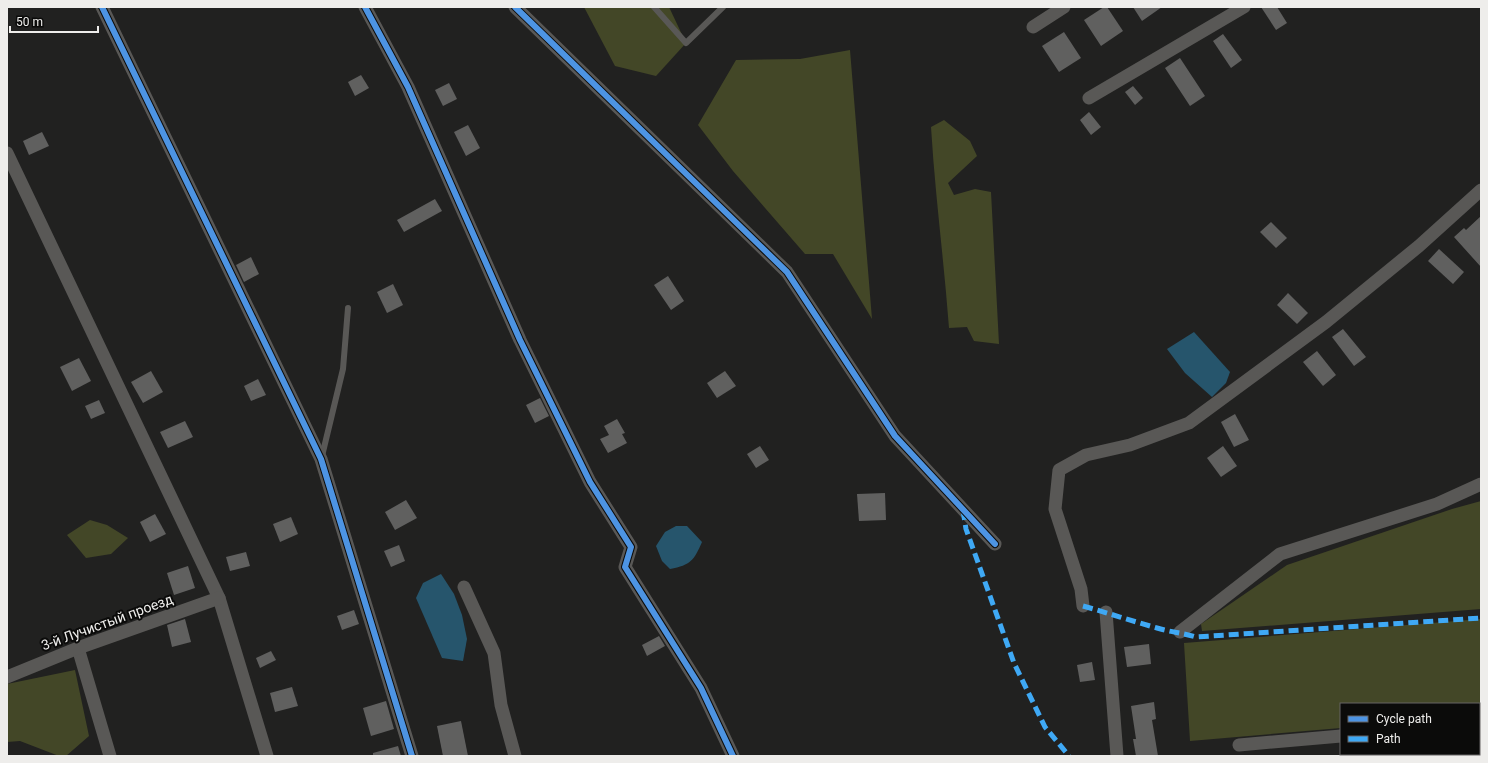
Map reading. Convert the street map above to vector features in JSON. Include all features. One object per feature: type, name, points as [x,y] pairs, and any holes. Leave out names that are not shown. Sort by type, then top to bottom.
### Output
[{"type":"street","points":[[102,7],[322,459],[412,756]]},
{"type":"street","points":[[365,7],[408,87],[520,340],[590,482],[631,547],[625,567],[701,688],[733,756]]},
{"type":"street","points":[[515,7],[787,272],[895,436],[995,544]]},
{"type":"street","points":[[1033,27],[1064,7]]},
{"type":"street","points":[[1089,98],[1244,7]]},
{"type":"street","points":[[7,153],[219,598],[267,756]]},
{"type":"street","points":[[1083,606],[1081,589],[1055,509],[1059,470],[1086,455],[1130,445],[1189,423],[1326,322],[1419,246],[1481,190]]},
{"type":"street","points":[[1180,632],[1280,554],[1437,504],[1481,484]]},
{"type":"street","points":[[464,587],[494,653],[501,705],[515,756]]},
{"type":"street","name":"3-й Лучистый проезд","points":[[7,677],[78,648],[219,598]]},
{"type":"street","points":[[1106,612],[1117,756]]},
{"type":"street","points":[[78,648],[110,756]]},
{"type":"street","points":[[1239,745],[1340,736]]},
{"type":"lane","points":[[654,7],[686,43],[723,7]]},
{"type":"lane","points":[[322,459],[343,369],[348,308]]},
{"type":"green space","points":[[584,7],[669,7],[686,43],[656,76],[615,66]]},
{"type":"green space","points":[[850,50],[872,319],[833,254],[805,254],[733,171],[698,125],[736,60],[800,59]]},
{"type":"green space","points":[[944,120],[970,141],[977,156],[948,183],[954,195],[975,189],[991,192],[999,344],[974,341],[967,327],[949,328],[931,127]]},
{"type":"green space","points":[[1481,501],[1481,609],[1202,631],[1201,624],[1287,565],[1452,509]]},
{"type":"green space","points":[[90,520],[107,525],[128,538],[111,554],[86,558],[67,535]]},
{"type":"green space","points":[[1481,619],[1481,715],[1480,703],[1340,703],[1340,728],[1190,741],[1184,643]]},
{"type":"green space","points":[[75,670],[89,736],[66,756],[59,756],[20,741],[7,742],[7,684]]},
{"type":"water","points":[[1194,332],[1230,372],[1226,383],[1212,397],[1185,373],[1167,349]]},
{"type":"water","points":[[676,526],[687,526],[702,542],[691,561],[683,566],[670,569],[662,561],[656,546],[665,532]]},
{"type":"water","points":[[441,574],[454,594],[462,615],[467,639],[463,661],[442,658],[416,598],[423,583]]},
{"type":"building","points":[[1104,7],[1107,7],[1123,31],[1101,46],[1084,20]]},
{"type":"building","points":[[1133,7],[1162,7],[1142,21]]},
{"type":"building","points":[[1261,7],[1277,7],[1287,23],[1276,30]]},
{"type":"building","points":[[1064,32],[1081,58],[1059,72],[1042,46]]},
{"type":"building","points":[[1223,34],[1242,60],[1231,68],[1213,41]]},
{"type":"building","points":[[1180,58],[1205,96],[1190,106],[1165,68]]},
{"type":"building","points":[[361,75],[369,88],[355,96],[348,82]]},
{"type":"building","points":[[449,83],[457,99],[443,106],[435,90]]},
{"type":"building","points":[[1133,86],[1143,98],[1135,105],[1125,92]]},
{"type":"building","points":[[1089,112],[1101,127],[1091,135],[1080,120]]},
{"type":"building","points":[[468,125],[480,148],[466,156],[454,132]]},
{"type":"building","points":[[42,132],[49,146],[29,155],[23,141]]},
{"type":"building","points":[[435,199],[442,211],[404,232],[397,220]]},
{"type":"building","points":[[1481,216],[1481,267],[1454,237],[1464,228],[1466,230]]},
{"type":"building","points":[[1271,222],[1287,238],[1276,248],[1260,232]]},
{"type":"building","points":[[1439,249],[1464,272],[1453,284],[1428,261]]},
{"type":"building","points":[[251,257],[259,274],[244,282],[236,265]]},
{"type":"building","points":[[668,276],[684,301],[671,310],[654,285]]},
{"type":"building","points":[[393,284],[403,305],[387,313],[377,292]]},
{"type":"building","points":[[1288,293],[1308,313],[1297,324],[1277,305]]},
{"type":"building","points":[[1343,329],[1366,357],[1354,366],[1332,337]]},
{"type":"building","points":[[1317,351],[1336,375],[1323,386],[1303,362]]},
{"type":"building","points":[[79,358],[91,381],[72,391],[60,367]]},
{"type":"building","points":[[151,371],[163,392],[143,403],[131,382]]},
{"type":"building","points":[[725,371],[736,386],[717,398],[707,383]]},
{"type":"building","points":[[258,379],[266,395],[251,401],[244,386]]},
{"type":"building","points":[[540,398],[549,416],[535,423],[526,405]]},
{"type":"building","points":[[99,400],[105,413],[91,419],[85,406]]},
{"type":"building","points":[[1235,414],[1249,440],[1234,447],[1221,422]]},
{"type":"building","points":[[617,419],[625,433],[622,434],[627,443],[608,453],[600,439],[609,435],[604,426]]},
{"type":"building","points":[[185,421],[193,437],[168,448],[160,432]]},
{"type":"building","points":[[760,446],[769,460],[756,468],[747,454]]},
{"type":"building","points":[[1223,446],[1237,466],[1221,477],[1207,458]]},
{"type":"building","points":[[885,493],[886,520],[859,521],[857,494]]},
{"type":"building","points":[[406,500],[417,518],[395,530],[385,512]]},
{"type":"building","points":[[155,514],[166,534],[150,542],[140,522]]},
{"type":"building","points":[[291,517],[298,534],[280,542],[273,524]]},
{"type":"building","points":[[399,545],[405,561],[391,567],[384,551]]},
{"type":"building","points":[[246,552],[250,566],[230,571],[226,557]]},
{"type":"building","points":[[188,566],[195,588],[174,595],[167,573]]},
{"type":"building","points":[[354,610],[359,624],[342,630],[337,616]]},
{"type":"building","points":[[185,619],[191,642],[172,647],[167,625]]},
{"type":"building","points":[[659,636],[665,646],[647,656],[642,645]]},
{"type":"building","points":[[1149,644],[1151,664],[1127,667],[1124,647]]},
{"type":"building","points":[[271,651],[276,660],[260,668],[256,658]]},
{"type":"building","points":[[1092,662],[1095,680],[1080,682],[1077,665]]},
{"type":"building","points":[[292,687],[298,706],[275,712],[270,693]]},
{"type":"building","points":[[386,701],[394,729],[371,736],[363,708]]},
{"type":"building","points":[[1154,702],[1156,719],[1152,720],[1158,756],[1136,756],[1133,739],[1136,739],[1131,706]]},
{"type":"building","points":[[461,721],[468,756],[443,756],[437,726]]},
{"type":"building","points":[[398,746],[401,756],[373,756],[373,753]]},
{"type":"marked path","points":[[963,510],[966,529],[1014,663],[1045,727],[1069,756]]},
{"type":"marked path","points":[[1083,606],[1162,629],[1196,637],[1481,618]]},
{"type":"cycle path","points":[[102,7],[321,459],[412,756]]},
{"type":"cycle path","points":[[365,7],[408,87],[520,340],[590,482],[631,547],[625,567],[701,688],[733,756]]},
{"type":"cycle path","points":[[515,7],[787,272],[895,436],[995,544]]}]
